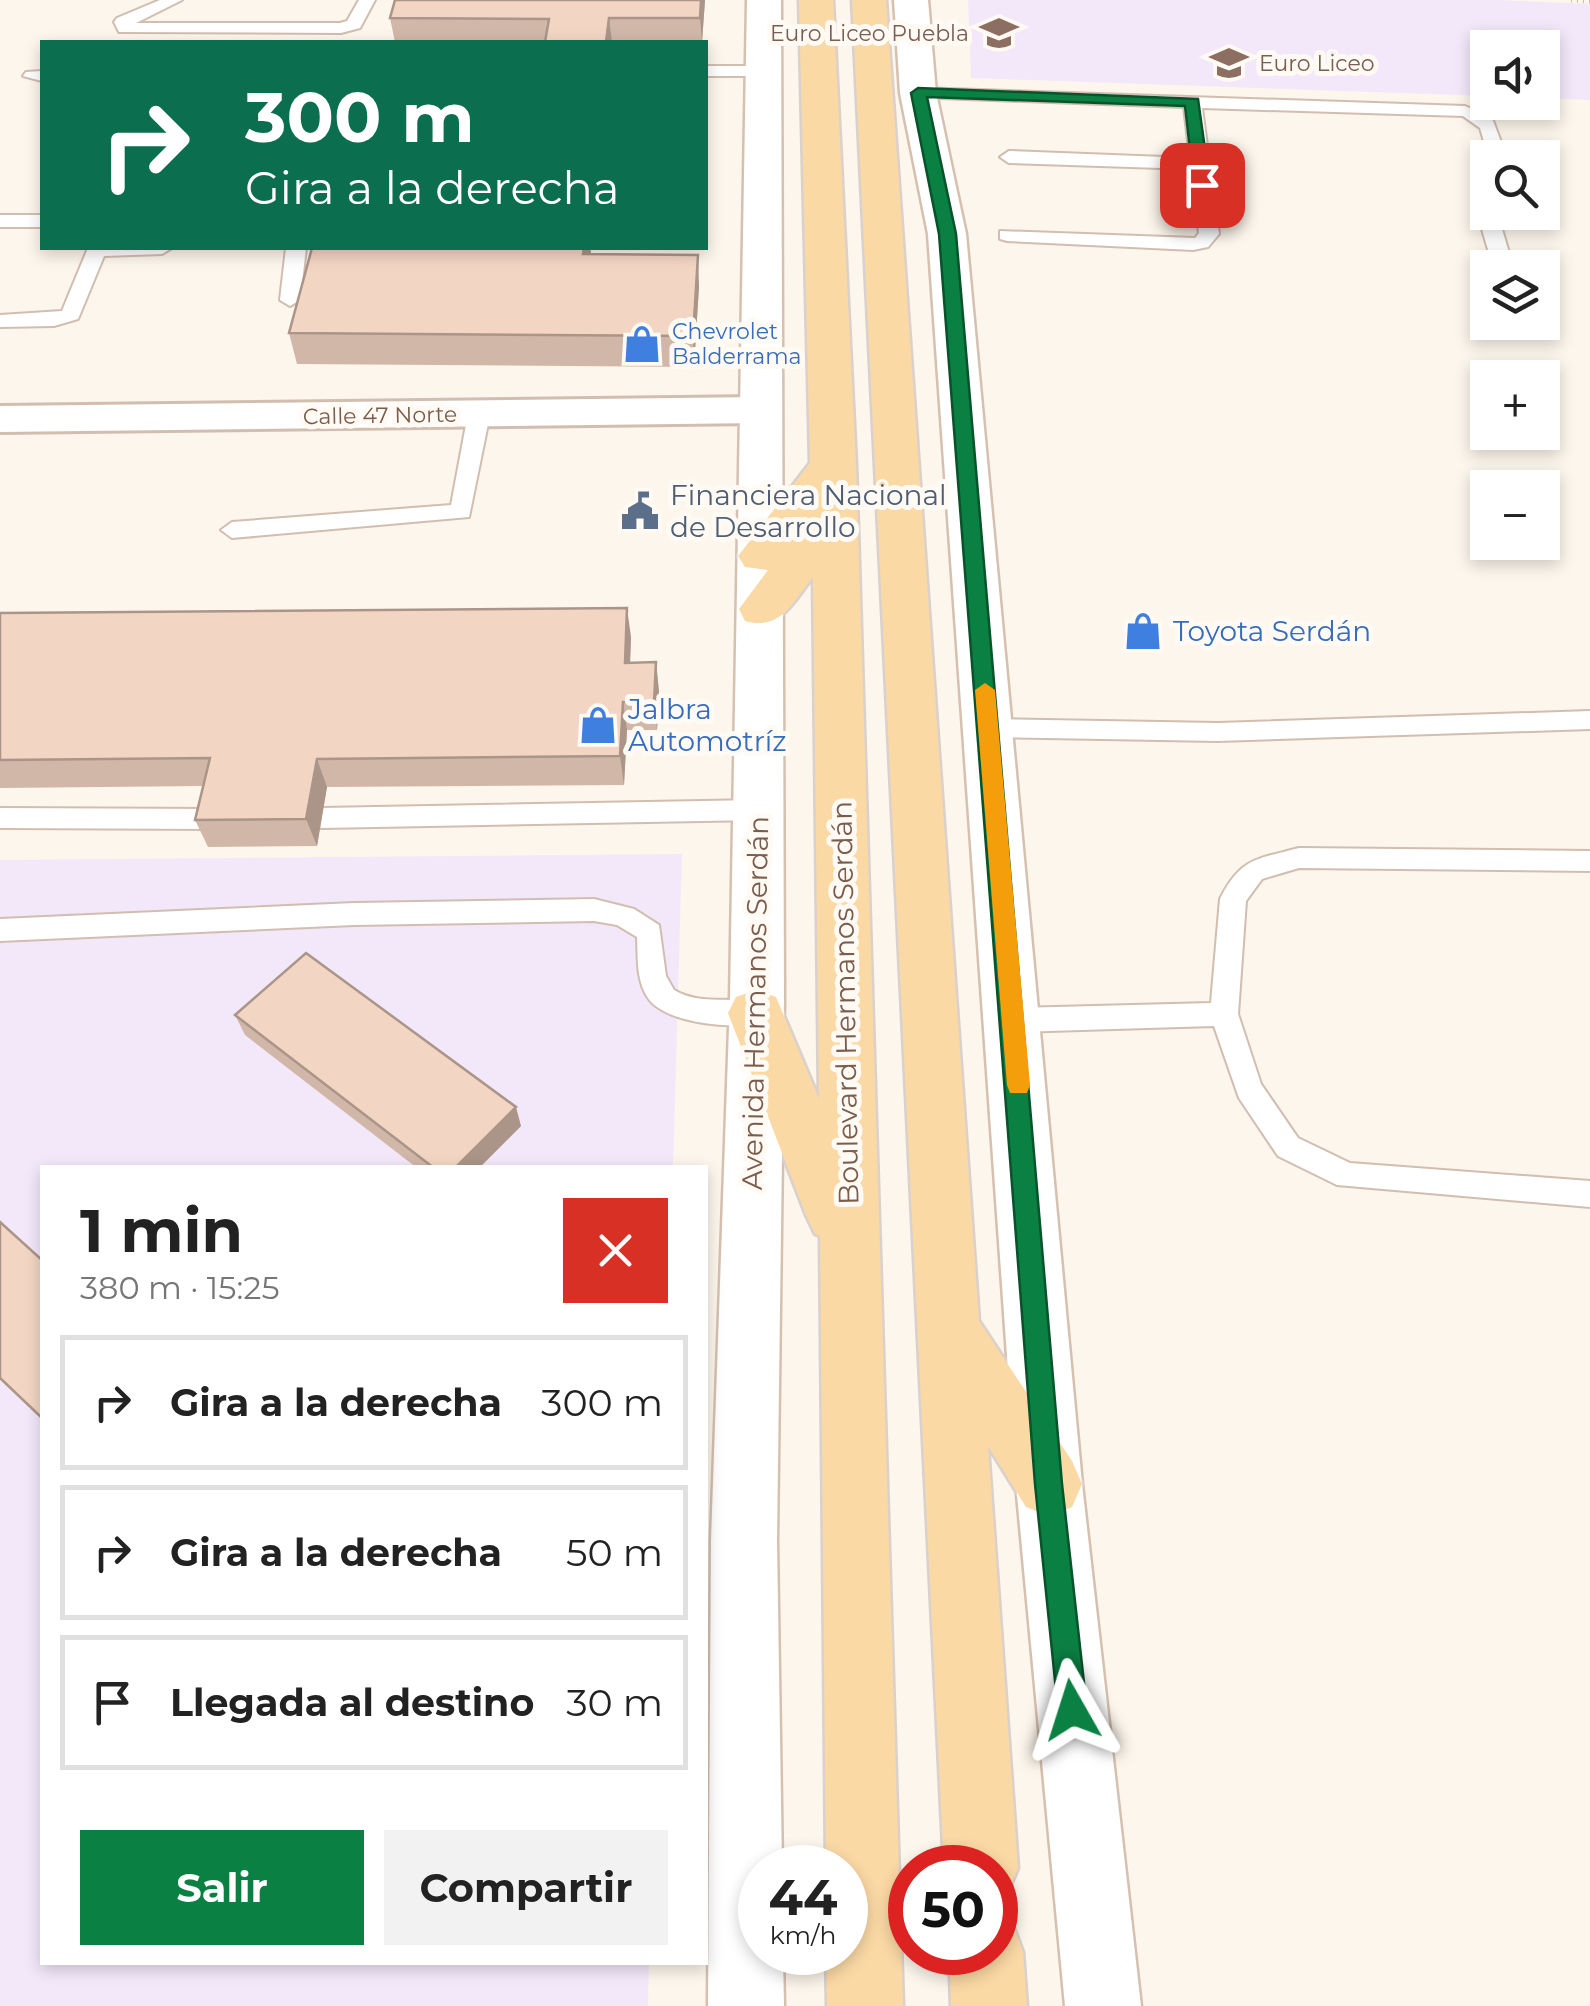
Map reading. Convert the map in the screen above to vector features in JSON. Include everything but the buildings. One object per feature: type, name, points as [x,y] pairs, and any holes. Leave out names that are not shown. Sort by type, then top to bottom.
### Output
[{"type":"main road","points":[[870,0],[893,443],[980,1845]]},
{"type":"main road","points":[[910,0],[918,93],[948,234],[1049,1484],[1102,2006]]},
{"type":"main road","name":"Avenida Hermanos Serdán","points":[[746,2006],[744,1540],[756,1013],[765,71],[790,2]]},
{"type":"main road","name":"Boulevard Hermanos Serdán","points":[[790,2],[834,463],[865,2006]]},
{"type":"main road","points":[[893,443],[964,441]]},
{"type":"main road","points":[[761,582],[834,463]]},
{"type":"main road","points":[[761,582],[835,518]]},
{"type":"main road","points":[[756,1013],[850,1250]]},
{"type":"main road","points":[[948,1328],[1049,1484]]},
{"type":"main road","points":[[987,1975],[989,2006]]},
{"type":"street","name":"Calle 47 Norte","points":[[0,419],[760,410]]},
{"type":"lane","points":[[174,0],[130,16],[123,22],[125,28],[348,27],[358,21],[367,0]]},
{"type":"lane","points":[[708,71],[765,71]]},
{"type":"lane","points":[[918,93],[1466,111],[1481,115],[1490,123],[1494,140]]},
{"type":"lane","points":[[1006,235],[1202,243],[1209,234],[1192,102]]},
{"type":"lane","points":[[1009,157],[1200,164]]},
{"type":"lane","points":[[0,221],[40,221]]},
{"type":"lane","points":[[0,320],[54,320],[71,315],[97,250]]},
{"type":"lane","points":[[290,300],[296,250]]},
{"type":"lane","points":[[232,530],[461,512],[479,414]]},
{"type":"lane","points":[[989,728],[1218,732],[1590,720]]},
{"type":"lane","points":[[322,818],[758,810]]},
{"type":"lane","points":[[0,818],[214,819]]},
{"type":"lane","points":[[1590,861],[1299,858],[1252,871],[1233,899],[1224,1014],[1249,1089],[1288,1147],[1302,1154],[1347,1176],[1590,1194]]},
{"type":"lane","points":[[0,930],[354,914],[594,910],[638,920],[650,933],[655,985],[667,1000],[695,1008],[756,1013]]},
{"type":"lane","points":[[1013,1020],[1224,1014]]},
{"type":"path","points":[[1571,0],[1590,0]]},
{"type":"shaded area","name":"Euro Liceo","points":[[968,0],[1500,0],[1590,4],[1590,100],[1560,99],[1560,30],[1470,30],[1470,95],[971,78]]},
{"type":"shaded area","points":[[682,854],[673,1165],[40,1165],[40,1965],[649,1965],[648,2006],[0,2006],[0,860]]},
{"type":"slow traffic","points":[[985,690],[1018,1085]]},
{"type":"place","name":"Euro Liceo Puebla","points":[[999,33]]},
{"type":"place","name":"Euro Liceo","points":[[1229,63]]},
{"type":"place","name":"Chevrolet Balderrama","points":[[642,344]]},
{"type":"place","name":"Financiera Nacional de Desarrollo","points":[[640,511]]},
{"type":"place","name":"Toyota Serdán","points":[[1143,631]]},
{"type":"place","name":"Jalbra Automotríz","points":[[598,725]]},
{"type":"route","points":[[1072,1710],[1049,1484],[948,234],[918,93],[1192,102],[1202,185]]}]
